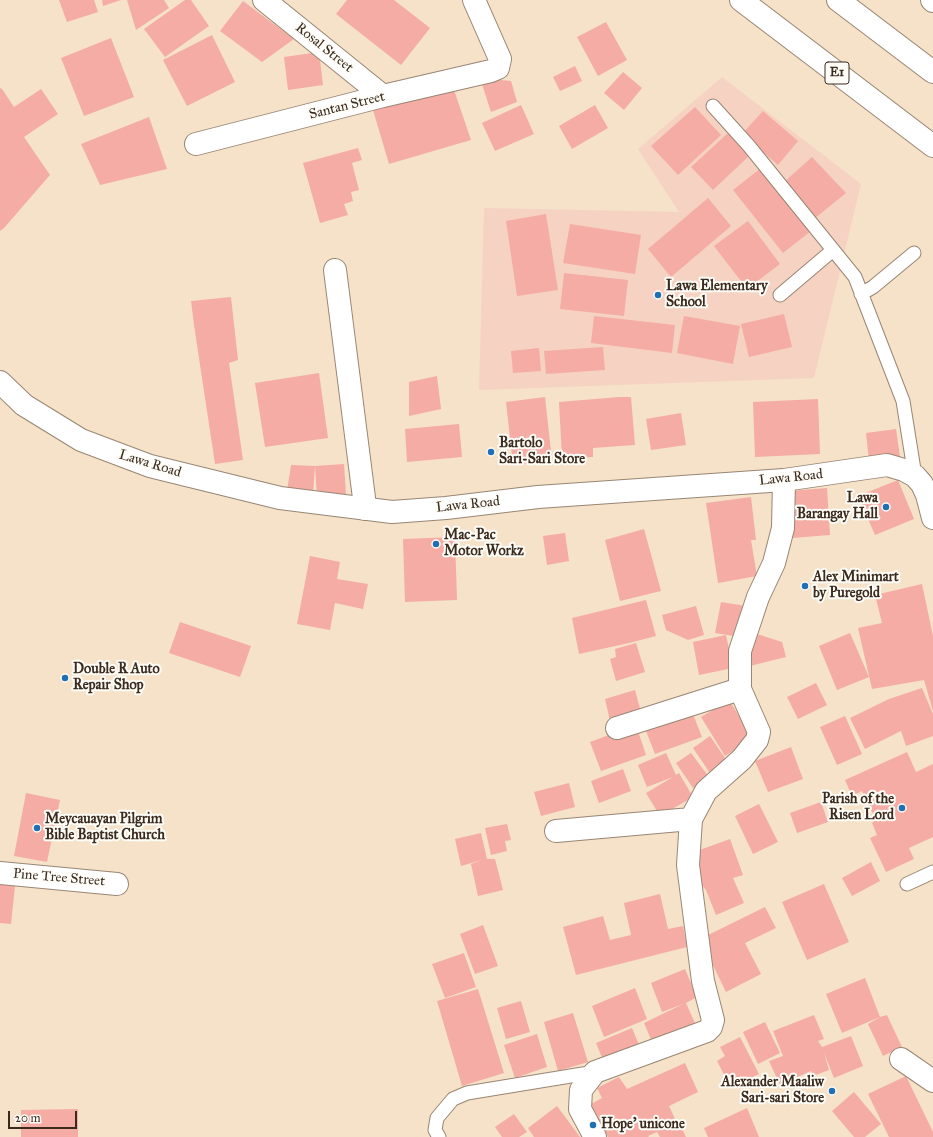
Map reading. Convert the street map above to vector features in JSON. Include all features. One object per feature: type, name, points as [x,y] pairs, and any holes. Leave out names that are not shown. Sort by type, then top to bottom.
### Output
[{"type":"main road","name":"Rosal Street","points":[[264,0],[383,96]]},
{"type":"main road","name":"Santan Street","points":[[196,144],[383,96],[491,71],[498,68],[500,59],[474,0]]},
{"type":"main road","name":"E1","points":[[740,0],[933,146]]},
{"type":"main road","points":[[838,0],[933,72]]},
{"type":"main road","points":[[335,270],[365,509]]},
{"type":"main road","name":"Lawa Road","points":[[0,382],[24,405],[81,440],[150,466],[280,498],[392,512],[446,508],[538,497],[784,480],[887,465],[904,470],[915,476]]},
{"type":"main road","points":[[915,476],[922,484],[927,495],[933,518]]},
{"type":"main road","points":[[595,1137],[580,1109],[581,1090],[596,1072],[707,1031],[714,1020],[703,980],[688,865],[691,819],[706,791],[742,759],[757,740],[759,732],[740,689],[740,651],[758,597],[774,563],[783,528],[784,480]]},
{"type":"main road","points":[[617,728],[740,689]]},
{"type":"main road","points":[[556,831],[691,819]]},
{"type":"main road","name":"Pine Tree Street","points":[[0,873],[117,884]]},
{"type":"main road","points":[[901,1059],[933,1081]]},
{"type":"lane","points":[[714,106],[750,146],[854,277],[903,401],[915,476]]},
{"type":"lane","points":[[780,295],[833,250]]},
{"type":"lane","points":[[862,294],[873,287],[914,253]]},
{"type":"lane","points":[[907,884],[933,872]]},
{"type":"lane","points":[[439,1137],[435,1130],[437,1118],[453,1099],[466,1093],[596,1072]]},
{"type":"shaded area","name":"Lawa Elementary School","points":[[722,77],[861,184],[814,378],[479,390],[484,208],[679,212],[638,149]]},
{"type":"building","points":[[59,0],[94,0],[98,12],[67,22]]},
{"type":"building","points":[[102,0],[121,0],[103,6]]},
{"type":"building","points":[[127,0],[164,0],[169,8],[136,30]]},
{"type":"building","points":[[185,0],[191,0],[209,26],[165,57],[144,29]]},
{"type":"building","points":[[347,0],[394,0],[430,28],[401,65],[336,14]]},
{"type":"building","points":[[243,1],[294,39],[262,62],[220,31]]},
{"type":"building","points":[[606,22],[627,60],[598,76],[577,37]]},
{"type":"building","points":[[212,35],[235,82],[187,106],[163,60]]},
{"type":"building","points":[[111,38],[134,97],[84,116],[61,58]]},
{"type":"building","points":[[319,52],[323,85],[288,90],[284,57]]},
{"type":"building","points":[[575,66],[582,81],[560,91],[553,77]]},
{"type":"building","points":[[623,72],[642,88],[624,110],[604,93]]},
{"type":"building","points":[[480,78],[511,81],[517,102],[491,112]]},
{"type":"building","points":[[452,84],[471,140],[389,164],[373,110]]},
{"type":"building","points":[[0,88],[14,107],[41,89],[58,114],[24,137],[50,175],[0,231]]},
{"type":"building","points":[[521,105],[534,134],[495,151],[482,123]]},
{"type":"building","points":[[595,105],[608,128],[572,149],[559,126]]},
{"type":"building","points":[[695,107],[721,135],[678,175],[651,146]]},
{"type":"building","points":[[763,111],[798,141],[778,165],[742,134]]},
{"type":"building","points":[[149,117],[167,169],[100,185],[81,144]]},
{"type":"building","points":[[728,133],[749,156],[713,190],[691,167]]},
{"type":"building","points":[[358,148],[362,160],[352,163],[359,190],[351,192],[353,201],[344,204],[348,215],[320,223],[303,163]]},
{"type":"building","points":[[812,157],[846,193],[814,219],[783,183]]},
{"type":"building","points":[[761,168],[811,231],[783,253],[733,190]]},
{"type":"building","points":[[708,198],[731,226],[671,277],[648,249]]},
{"type":"building","points":[[546,214],[558,290],[517,296],[506,221]]},
{"type":"building","points":[[748,221],[780,264],[747,289],[714,246]]},
{"type":"building","points":[[570,224],[641,235],[635,274],[563,263]]},
{"type":"building","points":[[564,273],[628,280],[624,316],[560,309]]},
{"type":"building","points":[[231,297],[238,360],[229,363],[243,460],[215,464],[191,301]]},
{"type":"building","points":[[784,314],[792,347],[749,357],[741,324]]},
{"type":"building","points":[[594,316],[675,325],[672,353],[591,343]]},
{"type":"building","points":[[684,316],[740,326],[733,364],[677,353]]},
{"type":"building","points":[[603,347],[605,370],[546,374],[544,351]]},
{"type":"building","points":[[539,348],[541,371],[513,373],[511,351]]},
{"type":"building","points":[[319,373],[328,438],[265,447],[255,383]]},
{"type":"building","points":[[437,376],[441,409],[409,416],[409,382]]},
{"type":"building","points":[[545,397],[552,460],[513,465],[506,402]]},
{"type":"building","points":[[631,397],[635,445],[593,448],[593,457],[562,458],[559,402]]},
{"type":"building","points":[[818,399],[820,454],[755,457],[753,402]]},
{"type":"building","points":[[681,413],[686,445],[651,450],[646,419]]},
{"type":"building","points":[[459,424],[462,457],[407,462],[405,429]]},
{"type":"building","points":[[896,429],[900,457],[869,461],[866,433]]},
{"type":"building","points":[[344,464],[346,495],[317,497],[315,466]]},
{"type":"building","points":[[291,465],[315,466],[313,494],[287,491]]},
{"type":"building","name":"Lawa Barangay Hall","points":[[898,480],[914,519],[875,535],[858,496]]},
{"type":"building","points":[[827,488],[830,535],[792,538],[789,491]]},
{"type":"building","points":[[751,497],[756,540],[751,540],[757,576],[718,583],[706,503]]},
{"type":"building","points":[[644,529],[661,591],[620,601],[605,540]]},
{"type":"building","points":[[565,533],[569,561],[547,565],[543,536]]},
{"type":"building","points":[[455,537],[457,600],[405,602],[403,539]]},
{"type":"building","points":[[310,556],[340,562],[337,579],[368,584],[363,609],[335,603],[330,630],[297,624]]},
{"type":"building","points":[[922,584],[933,636],[933,711],[924,680],[872,689],[858,628],[882,623],[875,595]]},
{"type":"building","points":[[646,600],[656,636],[579,654],[572,618]]},
{"type":"building","points":[[721,602],[746,606],[740,637],[715,633]]},
{"type":"building","points":[[696,606],[704,635],[688,640],[666,630],[662,615]]},
{"type":"building","points":[[180,622],[251,646],[240,677],[169,653]]},
{"type":"building","points":[[754,633],[782,642],[786,657],[742,668]]},
{"type":"building","points":[[850,633],[869,677],[837,690],[819,646]]},
{"type":"building","points":[[726,635],[733,668],[699,675],[693,642]]},
{"type":"building","points":[[636,643],[645,672],[616,681],[610,659],[616,657],[615,649]]},
{"type":"building","points":[[816,683],[827,705],[798,719],[787,697]]},
{"type":"building","points":[[922,688],[933,714],[933,736],[906,746],[901,731],[865,749],[850,718],[889,699]]},
{"type":"building","points":[[635,690],[642,716],[611,725],[605,699]]},
{"type":"building","points":[[729,700],[753,738],[725,756],[701,717]]},
{"type":"building","points":[[691,709],[702,737],[655,754],[644,726]]},
{"type":"building","points":[[845,716],[862,754],[837,765],[820,727]]},
{"type":"building","points":[[636,725],[646,755],[601,771],[590,742]]},
{"type":"building","points":[[710,736],[729,764],[712,776],[693,748]]},
{"type":"building","points":[[791,747],[803,779],[768,792],[755,761]]},
{"type":"building","name":"Parish of the Risen Lord","points":[[907,752],[916,772],[933,764],[933,837],[909,848],[914,859],[886,872],[870,838],[877,835],[872,823],[876,820],[862,791],[852,796],[845,780]]},
{"type":"building","points":[[666,753],[676,775],[679,773],[693,797],[660,816],[646,793],[673,777],[647,787],[638,765]]},
{"type":"building","points":[[691,753],[709,777],[693,788],[676,763]]},
{"type":"building","points":[[623,769],[631,791],[599,803],[591,781]]},
{"type":"building","points":[[569,783],[575,807],[541,816],[534,792]]},
{"type":"building","name":"Meycauayan Pilgrim Bible Baptist Church","points":[[26,793],[60,800],[47,862],[14,856]]},
{"type":"building","points":[[821,802],[828,822],[797,833],[790,813]]},
{"type":"building","points":[[759,804],[778,842],[753,854],[735,816]]},
{"type":"building","points":[[507,824],[511,840],[505,841],[507,851],[491,855],[485,828]]},
{"type":"building","points":[[481,833],[487,859],[495,859],[503,890],[478,896],[471,864],[482,860],[461,866],[455,839]]},
{"type":"building","points":[[730,839],[743,875],[733,878],[744,903],[716,915],[706,890],[697,880],[697,851]]},
{"type":"building","points":[[871,862],[880,881],[852,896],[842,878]]},
{"type":"building","points":[[0,884],[15,886],[11,924],[0,923]]},
{"type":"building","points":[[824,884],[849,942],[807,960],[782,902]]},
{"type":"building","points":[[660,894],[668,929],[683,926],[687,947],[576,975],[563,927],[603,916],[610,940],[631,935],[624,903]]},
{"type":"building","points":[[765,907],[776,928],[745,943],[761,974],[726,992],[700,939]]},
{"type":"building","points":[[483,925],[498,966],[475,974],[460,934]]},
{"type":"building","points":[[464,953],[476,987],[445,998],[432,964]]},
{"type":"building","points":[[685,969],[697,997],[686,1003],[698,1030],[655,1049],[644,1023],[683,1004],[662,1012],[651,983]]},
{"type":"building","points":[[865,978],[880,1017],[842,1033],[826,994]]},
{"type":"building","points":[[635,988],[647,1019],[604,1037],[592,1006]]},
{"type":"building","points":[[478,989],[504,1073],[462,1086],[437,1001]]},
{"type":"building","points":[[521,1001],[530,1032],[506,1039],[497,1008]]},
{"type":"building","points":[[573,1013],[588,1062],[558,1071],[544,1022]]},
{"type":"building","points":[[814,1015],[824,1039],[818,1041],[822,1047],[851,1036],[863,1066],[834,1078],[824,1053],[829,1070],[813,1076],[811,1071],[780,1085],[769,1061],[783,1056],[773,1031]]},
{"type":"building","points":[[887,1015],[902,1047],[883,1056],[868,1024]]},
{"type":"building","points":[[765,1022],[780,1053],[758,1064],[743,1032]]},
{"type":"building","points":[[632,1028],[642,1052],[606,1067],[596,1043]]},
{"type":"building","points":[[537,1034],[547,1067],[515,1078],[504,1045]]},
{"type":"building","points":[[740,1037],[759,1074],[731,1088],[717,1061],[725,1056],[720,1047]]},
{"type":"building","points":[[685,1063],[698,1092],[669,1106],[686,1137],[660,1137],[657,1132],[648,1136],[649,1137],[608,1137],[591,1104],[602,1098],[597,1088],[619,1077],[627,1089]]},
{"type":"building","points":[[906,1076],[933,1132],[933,1137],[889,1137],[868,1094]]},
{"type":"building","points":[[854,1092],[881,1124],[865,1137],[854,1137],[832,1111]]},
{"type":"building","points":[[557,1106],[580,1137],[534,1137],[528,1128]]},
{"type":"building","points":[[747,1108],[759,1137],[708,1137],[704,1128]]},
{"type":"building","points":[[78,1109],[78,1137],[21,1137],[21,1110]]},
{"type":"building","points":[[514,1114],[527,1132],[519,1137],[502,1137],[495,1127]]},
{"type":"place","name":"Lawa Elementary School","points":[[658,295]]},
{"type":"place","name":"Bartolo Sari-Sari Store","points":[[491,452]]},
{"type":"place","name":"Lawa Barangay Hall","points":[[886,507]]},
{"type":"place","name":"Mac-Pac Motor Workz","points":[[436,544]]},
{"type":"place","name":"Alex Minimart by Puregold","points":[[805,586]]},
{"type":"place","name":"Double R Auto Repair Shop","points":[[65,678]]},
{"type":"place","name":"Parish of the Risen Lord","points":[[902,808]]},
{"type":"place","name":"Meycauayan Pilgrim Bible Baptist Church","points":[[37,828]]},
{"type":"place","name":"Alexander Maaliw Sari-sari Store","points":[[832,1091]]},
{"type":"place","name":"Hope' unicone","points":[[593,1125]]}]
